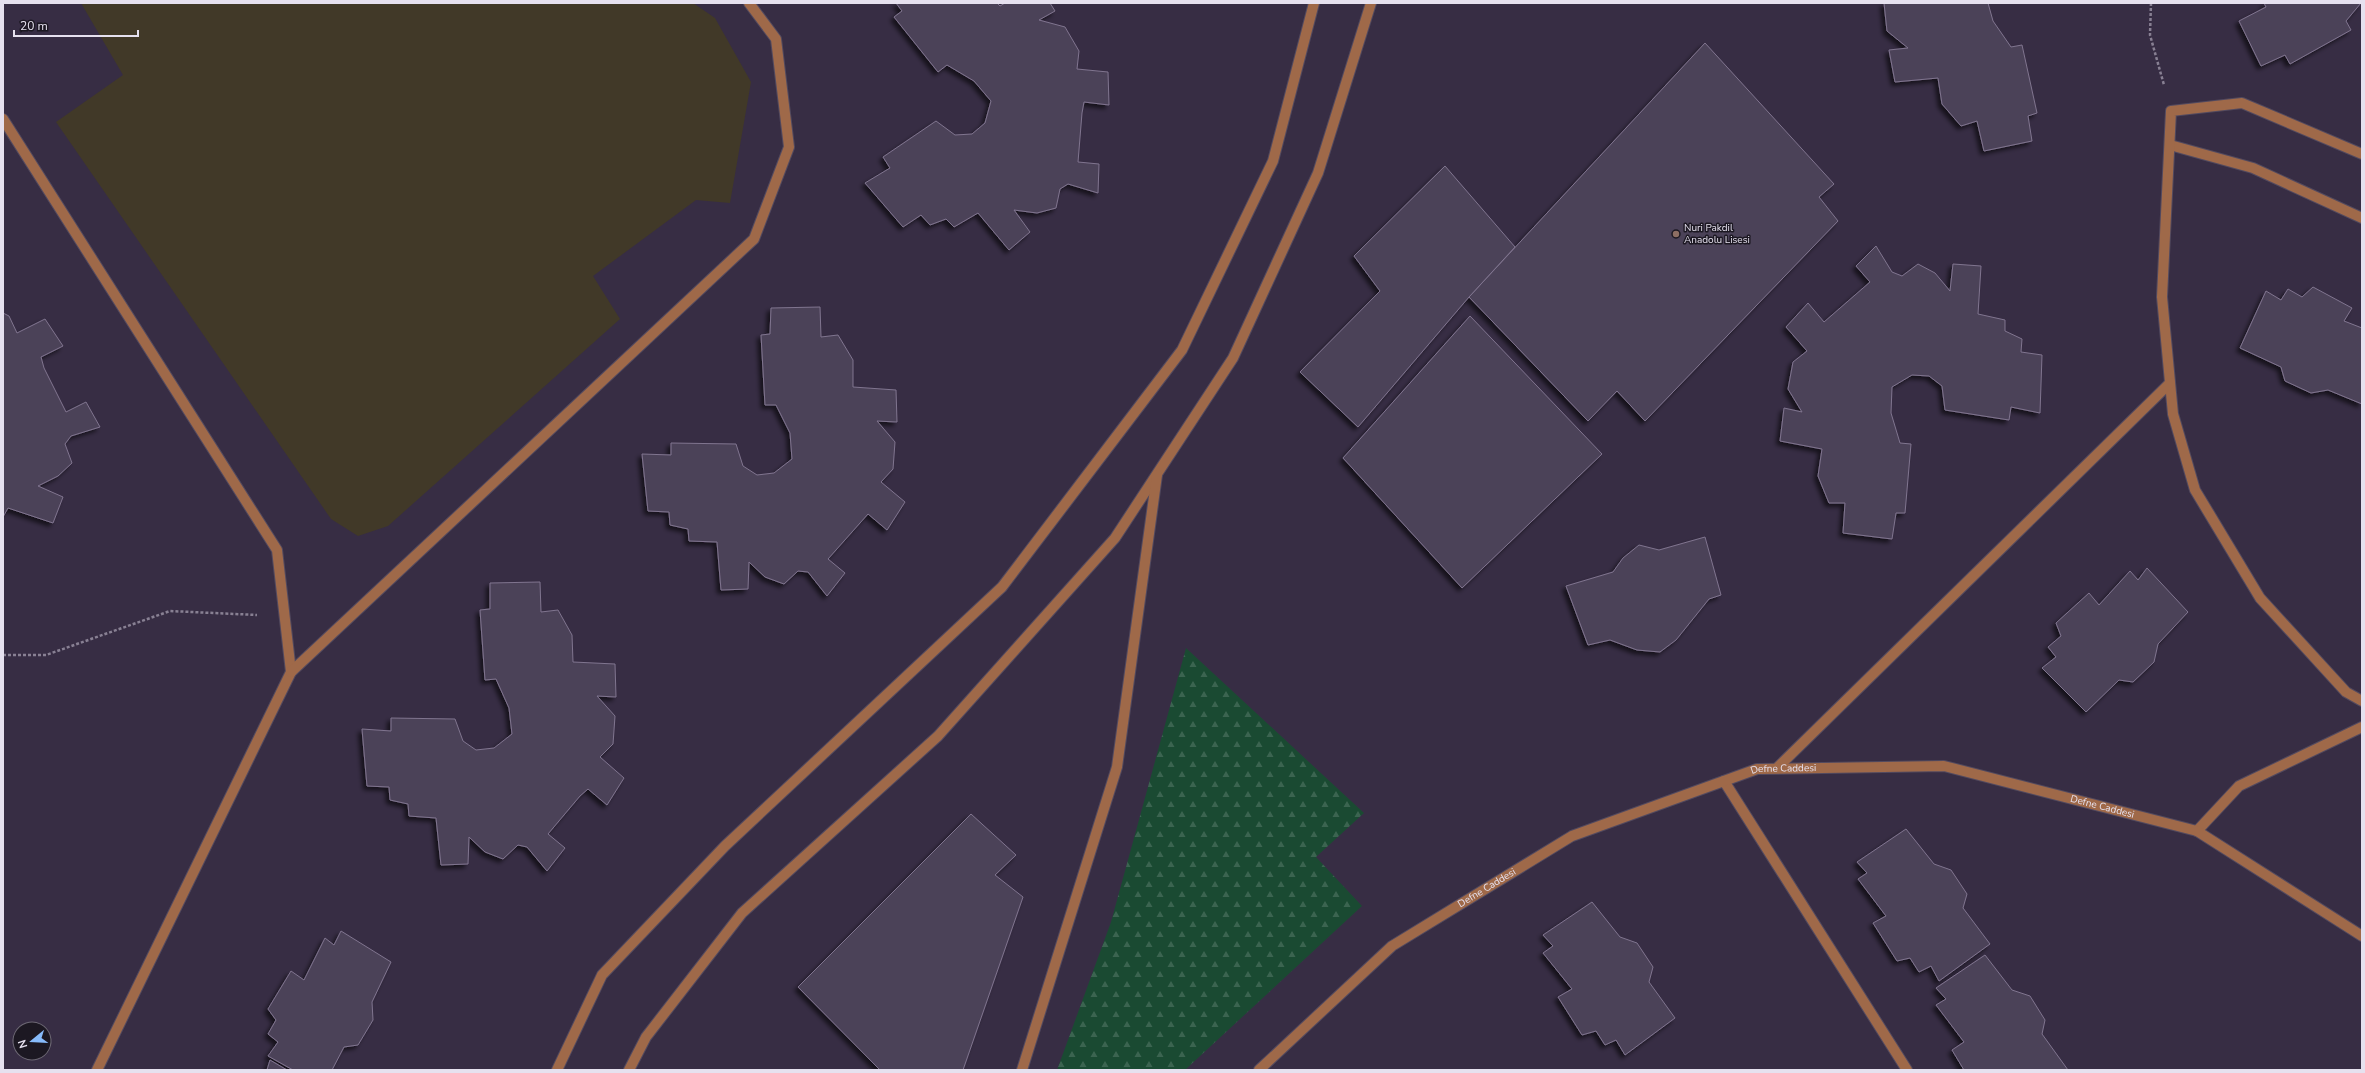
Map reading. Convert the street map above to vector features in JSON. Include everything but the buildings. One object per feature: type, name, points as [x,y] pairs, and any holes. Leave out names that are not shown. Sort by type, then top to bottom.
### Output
[{"type":"street","points":[[97,1070],[291,672],[754,239],[789,147],[776,39],[749,3]]},
{"type":"street","points":[[557,1070],[602,975],[725,846],[1002,586],[1182,350],[1273,161],[1314,3]]},
{"type":"street","points":[[629,1070],[646,1036],[742,913],[938,736],[1115,538],[1233,358],[1315,180],[1371,3]]},
{"type":"street","points":[[2362,154],[2242,103],[2171,111],[2162,297],[2172,414],[2195,490],[2256,591],[2346,692],[2362,701]]},
{"type":"street","points":[[3,119],[277,550],[291,672]]},
{"type":"street","points":[[2170,145],[2253,168],[2362,218]]},
{"type":"street","points":[[1777,768],[2170,384]]},
{"type":"street","points":[[1022,1070],[1117,767],[1158,473]]},
{"type":"street","points":[[2198,831],[2239,786],[2362,727]]},
{"type":"street","name":"Defne Caddesi","points":[[1259,1070],[1392,946],[1572,836],[1757,769],[1944,766],[2198,831],[2362,936]]},
{"type":"street","points":[[1724,781],[1907,1070]]},
{"type":"path","points":[[2151,3],[2150,35],[2171,111]]},
{"type":"path","points":[[3,655],[46,655],[170,612],[284,616]]},
{"type":"shaded area","points":[[81,3],[693,3],[715,18],[751,82],[730,203],[696,200],[593,276],[620,319],[388,526],[358,536],[331,519],[56,122],[123,75]]},
{"type":"green space","points":[[1186,648],[1364,813],[1316,857],[1362,906],[1185,1070],[1057,1070],[1111,922]]},
{"type":"place","name":"Nuri Pakdil Anadolu Lisesi","points":[[1676,234]]}]
